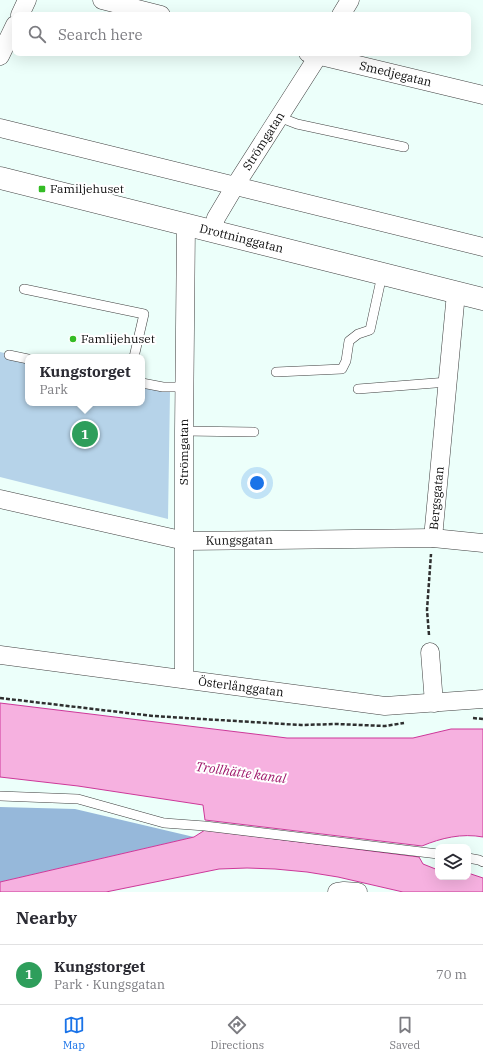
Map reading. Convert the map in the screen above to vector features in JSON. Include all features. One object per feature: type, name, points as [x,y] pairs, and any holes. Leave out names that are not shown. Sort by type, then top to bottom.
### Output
[{"type":"street","points":[[21,12],[27,0]]},
{"type":"street","points":[[102,0],[149,12]]},
{"type":"street","points":[[343,12],[350,0]]},
{"type":"street","points":[[0,56],[12,31]]},
{"type":"street","name":"Strömgatan","points":[[212,232],[216,218],[279,117],[314,56]]},
{"type":"street","name":"Smedjegatan","points":[[323,56],[483,95]]},
{"type":"street","points":[[0,128],[483,247]]},
{"type":"street","name":"Drottninggatan","points":[[0,178],[483,300]]},
{"type":"street","name":"Strömgatan","points":[[184,679],[186,225]]},
{"type":"street","name":"Bergsgatan","points":[[433,538],[456,293]]},
{"type":"street","name":"Kungsgatan","points":[[0,499],[185,541],[433,538],[483,544]]},
{"type":"street","points":[[430,652],[434,703]]},
{"type":"street","name":"Österlånggatan","points":[[0,655],[386,706],[483,699]]},
{"type":"street","points":[[337,892],[344,890],[358,892]]},
{"type":"lane","points":[[279,117],[297,124],[404,147]]},
{"type":"lane","points":[[276,372],[342,369],[346,361],[349,342],[358,334],[370,330],[382,275]]},
{"type":"lane","points":[[24,289],[144,314],[135,354]]},
{"type":"lane","points":[[9,356],[25,359]]},
{"type":"lane","points":[[358,390],[448,382]]},
{"type":"lane","points":[[145,384],[163,387],[185,387]]},
{"type":"lane","points":[[184,431],[254,432]]},
{"type":"lane","points":[[0,796],[78,799],[164,823],[205,826],[435,854]]},
{"type":"lane","points":[[471,859],[483,862]]},
{"type":"path","name":"Bergsgatan","points":[[430,652],[427,610],[433,538]]},
{"type":"path","points":[[0,698],[153,716],[300,726],[337,724],[385,726],[411,723]]},
{"type":"shaded area","points":[[0,352],[25,357],[25,406],[145,406],[145,386],[170,391],[168,519],[0,477]]},
{"type":"shaded area","points":[[0,807],[75,809],[194,837],[0,882]]},
{"type":"water","name":"Trollhätte kanal","points":[[0,703],[287,738],[413,738],[451,729],[483,729],[483,837],[452,837],[422,846],[205,820],[203,805],[78,786],[0,777]]},
{"type":"water","points":[[205,830],[419,857],[423,864],[435,869],[435,880],[471,880],[471,874],[483,878],[483,892],[403,892],[338,877],[307,872],[247,868],[219,869],[106,892],[0,892],[0,882],[194,837]]},
{"type":"place","name":"Familjehuset","points":[[42,189]]},
{"type":"place","name":"Famlijehuset","points":[[73,339]]},
{"type":"place","name":"Kungstorget","points":[[85,434]]}]
